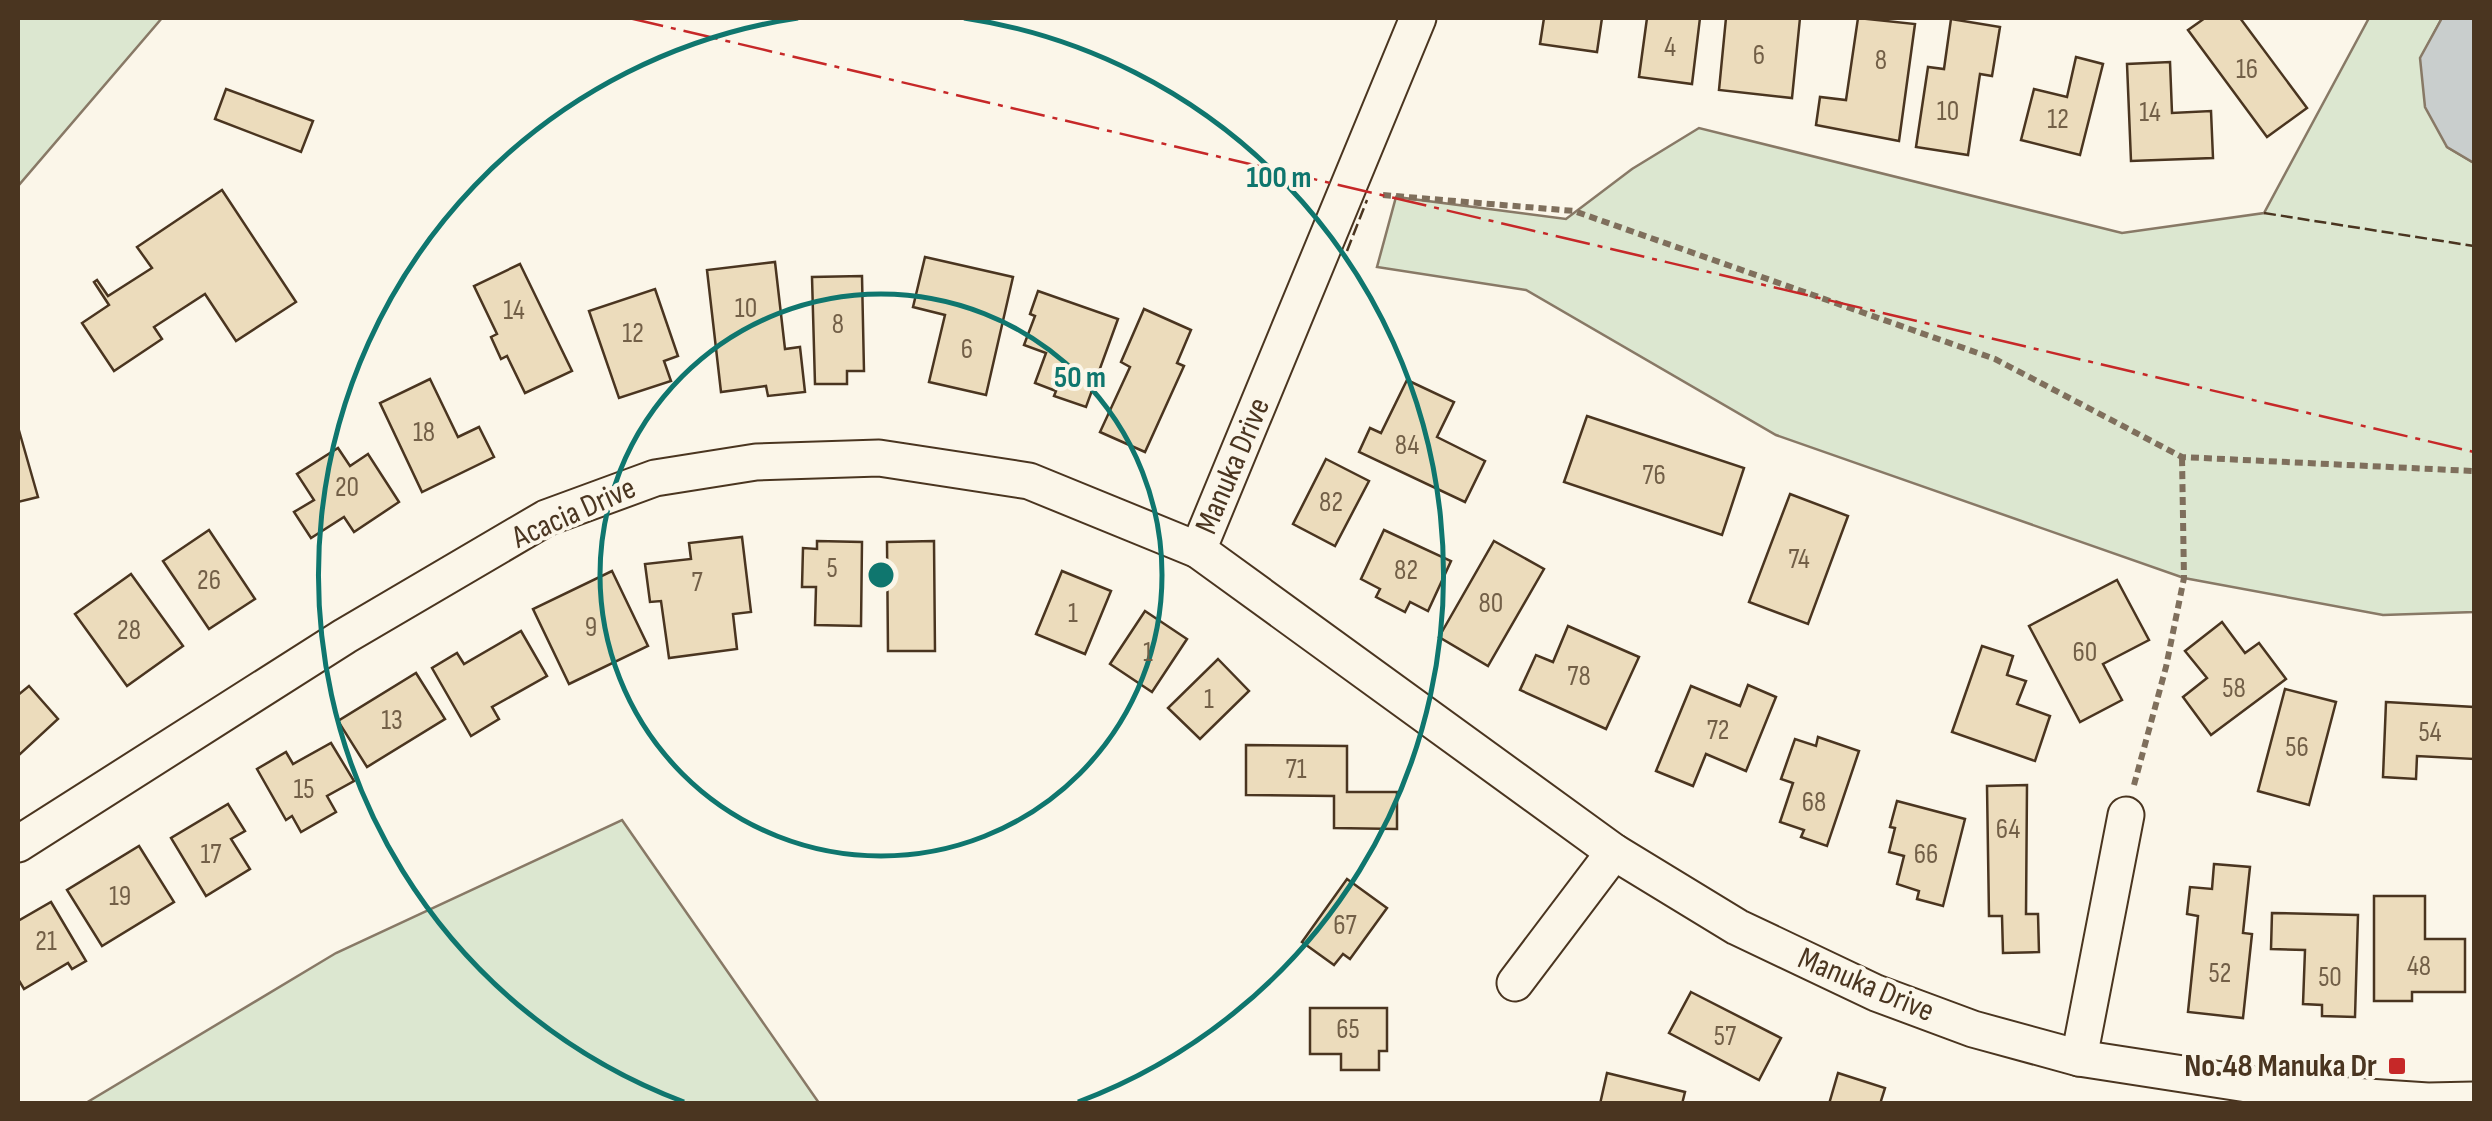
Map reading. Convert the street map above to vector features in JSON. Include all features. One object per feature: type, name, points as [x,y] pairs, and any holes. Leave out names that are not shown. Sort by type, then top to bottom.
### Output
[{"type":"street","name":"Manuka Drive","points":[[1418,18],[1198,550],[1614,852],[1736,927],[1876,993],[1972,1029],[2078,1058],[2306,1092],[2428,1101],[2474,1100]]},
{"type":"street","name":"Acacia Drive","points":[[18,844],[345,636],[546,518],[655,478],[756,462],[878,458],[1029,481],[1198,550]]},
{"type":"street","points":[[2078,1058],[2126,815]]},
{"type":"street","points":[[1515,982],[1614,852]]},
{"type":"path","points":[[1347,192],[1574,211],[1995,359],[2182,458],[2474,471]]},
{"type":"path","points":[[2126,815],[2166,667],[2184,578],[2182,458]]},
{"type":"green space","points":[[18,18],[162,18],[18,186]]},
{"type":"green space","points":[[2369,18],[2442,18],[2421,58],[2447,147],[2474,163],[2474,612],[2383,615],[2184,578],[1776,435],[1526,290],[1377,267],[1396,197],[1566,219],[1632,169],[1699,128],[2122,233],[2264,213]]},
{"type":"green space","points":[[622,820],[819,1103],[86,1103],[336,953]]},
{"type":"shaded area","points":[[2442,18],[2474,18],[2474,163],[2447,147],[2425,107],[2420,58]]},
{"type":"building","points":[[1544,18],[1602,18],[1597,52],[1540,44]]},
{"type":"building","points":[[1647,18],[1700,18],[1692,84],[1639,77]]},
{"type":"building","points":[[1726,18],[1800,18],[1792,98],[1719,90]]},
{"type":"building","points":[[1858,18],[1915,24],[1899,141],[1816,125],[1820,97],[1846,100]]},
{"type":"building","points":[[2205,18],[2240,18],[2307,108],[2267,137],[2188,30]]},
{"type":"building","points":[[1951,19],[2000,27],[1992,76],[1980,74],[1968,155],[1916,147],[1928,67],[1944,69]]},
{"type":"building","points":[[2076,57],[2103,64],[2080,155],[2021,140],[2034,89],[2067,97]]},
{"type":"building","points":[[2170,62],[2172,113],[2211,111],[2213,158],[2131,161],[2127,64]]},
{"type":"building","points":[[226,89],[313,121],[301,152],[215,119]]},
{"type":"building","points":[[222,190],[296,302],[236,341],[205,294],[154,327],[162,339],[114,371],[82,323],[109,305],[94,282],[97,280],[108,296],[152,268],[137,247]]},
{"type":"building","points":[[925,257],[1013,277],[986,395],[929,382],[945,315],[913,307]]},
{"type":"building","points":[[775,262],[785,349],[800,347],[805,392],[768,396],[766,386],[721,392],[707,270]]},
{"type":"building","points":[[520,264],[572,371],[525,393],[507,356],[501,359],[491,337],[497,334],[474,286]]},
{"type":"building","points":[[862,276],[864,371],[847,371],[847,384],[815,384],[812,277]]},
{"type":"building","points":[[655,289],[678,356],[664,361],[671,381],[619,398],[589,311]]},
{"type":"building","points":[[1038,291],[1118,319],[1086,407],[1054,396],[1056,391],[1035,383],[1046,353],[1024,345],[1035,316],[1030,314]]},
{"type":"building","points":[[1144,309],[1191,330],[1177,363],[1184,366],[1145,452],[1100,432],[1130,367],[1121,362]]},
{"type":"building","points":[[430,379],[458,437],[479,427],[494,457],[422,492],[380,403]]},
{"type":"building","points":[[1407,380],[1454,402],[1437,437],[1485,461],[1465,502],[1359,452],[1370,428],[1381,433]]},
{"type":"building","points":[[1587,416],[1744,468],[1722,535],[1564,482]]},
{"type":"building","points":[[18,427],[38,497],[18,502]]},
{"type":"building","points":[[338,448],[350,466],[368,454],[399,502],[354,532],[344,517],[311,538],[294,512],[314,500],[297,474]]},
{"type":"building","points":[[1326,459],[1369,481],[1335,546],[1293,524]]},
{"type":"building","points":[[1790,494],[1848,516],[1808,624],[1749,602]]},
{"type":"building","points":[[209,530],[255,599],[209,629],[163,561]]},
{"type":"building","points":[[1384,530],[1451,561],[1428,611],[1410,602],[1405,612],[1376,597],[1380,589],[1361,579]]},
{"type":"building","points":[[742,537],[751,612],[733,614],[737,649],[669,658],[661,601],[650,602],[645,564],[691,559],[689,543]]},
{"type":"building","points":[[817,541],[862,542],[861,626],[815,625],[816,587],[802,587],[803,548],[817,549]]},
{"type":"building","points":[[934,541],[935,651],[888,651],[887,542]]},
{"type":"building","points":[[1494,541],[1544,569],[1488,666],[1439,637]]},
{"type":"building","points":[[612,571],[648,646],[569,684],[533,609]]},
{"type":"building","points":[[1062,571],[1111,591],[1085,654],[1036,634]]},
{"type":"building","points":[[131,574],[183,646],[127,686],[75,614]]},
{"type":"building","points":[[2117,580],[2149,640],[2103,664],[2122,700],[2080,722],[2029,626]]},
{"type":"building","points":[[1145,611],[1187,639],[1152,692],[1110,664]]},
{"type":"building","points":[[2222,622],[2245,653],[2259,643],[2286,679],[2211,735],[2183,697],[2207,678],[2185,651]]},
{"type":"building","points":[[1568,626],[1639,657],[1606,729],[1520,690],[1536,655],[1553,662]]},
{"type":"building","points":[[521,631],[547,676],[492,707],[499,719],[471,736],[432,668],[457,653],[464,664]]},
{"type":"building","points":[[1982,646],[2013,656],[2007,675],[2026,681],[2017,704],[2050,716],[2035,761],[1952,732]]},
{"type":"building","points":[[1218,659],[1249,691],[1200,739],[1168,708]]},
{"type":"building","points":[[416,673],[445,719],[367,767],[338,721]]},
{"type":"building","points":[[1748,685],[1776,697],[1746,771],[1706,754],[1693,786],[1656,771],[1691,686],[1740,706]]},
{"type":"building","points":[[29,686],[58,719],[18,756],[18,695]]},
{"type":"building","points":[[2285,689],[2336,702],[2309,805],[2258,791]]},
{"type":"building","points":[[2386,702],[2474,707],[2474,759],[2417,756],[2416,779],[2383,777]]},
{"type":"building","points":[[1818,737],[1859,751],[1827,846],[1801,837],[1804,830],[1780,822],[1793,783],[1781,779],[1795,739],[1816,746]]},
{"type":"building","points":[[331,743],[354,781],[327,796],[336,812],[301,832],[292,816],[286,820],[257,769],[286,752],[293,764]]},
{"type":"building","points":[[1246,745],[1347,746],[1347,792],[1397,792],[1397,829],[1334,828],[1334,796],[1246,795]]},
{"type":"building","points":[[2027,785],[2026,914],[2038,914],[2039,952],[2003,953],[2002,916],[1989,916],[1987,786]]},
{"type":"building","points":[[1897,801],[1965,819],[1943,906],[1917,899],[1919,891],[1897,884],[1904,856],[1889,852]]},
{"type":"building","points":[[228,804],[245,831],[231,839],[250,869],[206,896],[171,838]]},
{"type":"building","points":[[139,846],[174,902],[102,946],[67,890]]},
{"type":"building","points":[[2214,864],[2250,867],[2243,933],[2252,934],[2243,1018],[2188,1012],[2198,916],[2187,914],[2190,887],[2212,889]]},
{"type":"building","points":[[1347,879],[1387,908],[1350,959],[1343,954],[1334,965],[1302,942]]},
{"type":"building","points":[[2374,896],[2425,896],[2425,939],[2465,939],[2465,992],[2412,992],[2412,1001],[2374,1001]]},
{"type":"building","points":[[51,902],[86,961],[72,969],[68,963],[24,989],[18,979],[18,921]]},
{"type":"building","points":[[2272,913],[2358,915],[2355,1017],[2322,1016],[2322,1005],[2303,1004],[2305,950],[2271,949]]},
{"type":"building","points":[[1691,992],[1781,1038],[1759,1080],[1669,1033]]},
{"type":"building","points":[[1310,1008],[1387,1008],[1387,1051],[1379,1051],[1379,1070],[1341,1070],[1341,1054],[1310,1054]]},
{"type":"building","points":[[1607,1073],[1685,1092],[1682,1104],[1600,1104]]},
{"type":"building","points":[[1838,1073],[1885,1088],[1880,1104],[1829,1104]]},
{"type":"fence","points":[[1347,251],[1367,200]]},
{"type":"fence","points":[[2264,213],[2474,246]]},
{"type":"power","points":[[629,18],[2474,452]]},
{"type":"place","name":"No.48 Manuka Dr","points":[[2397,1066]]}]
